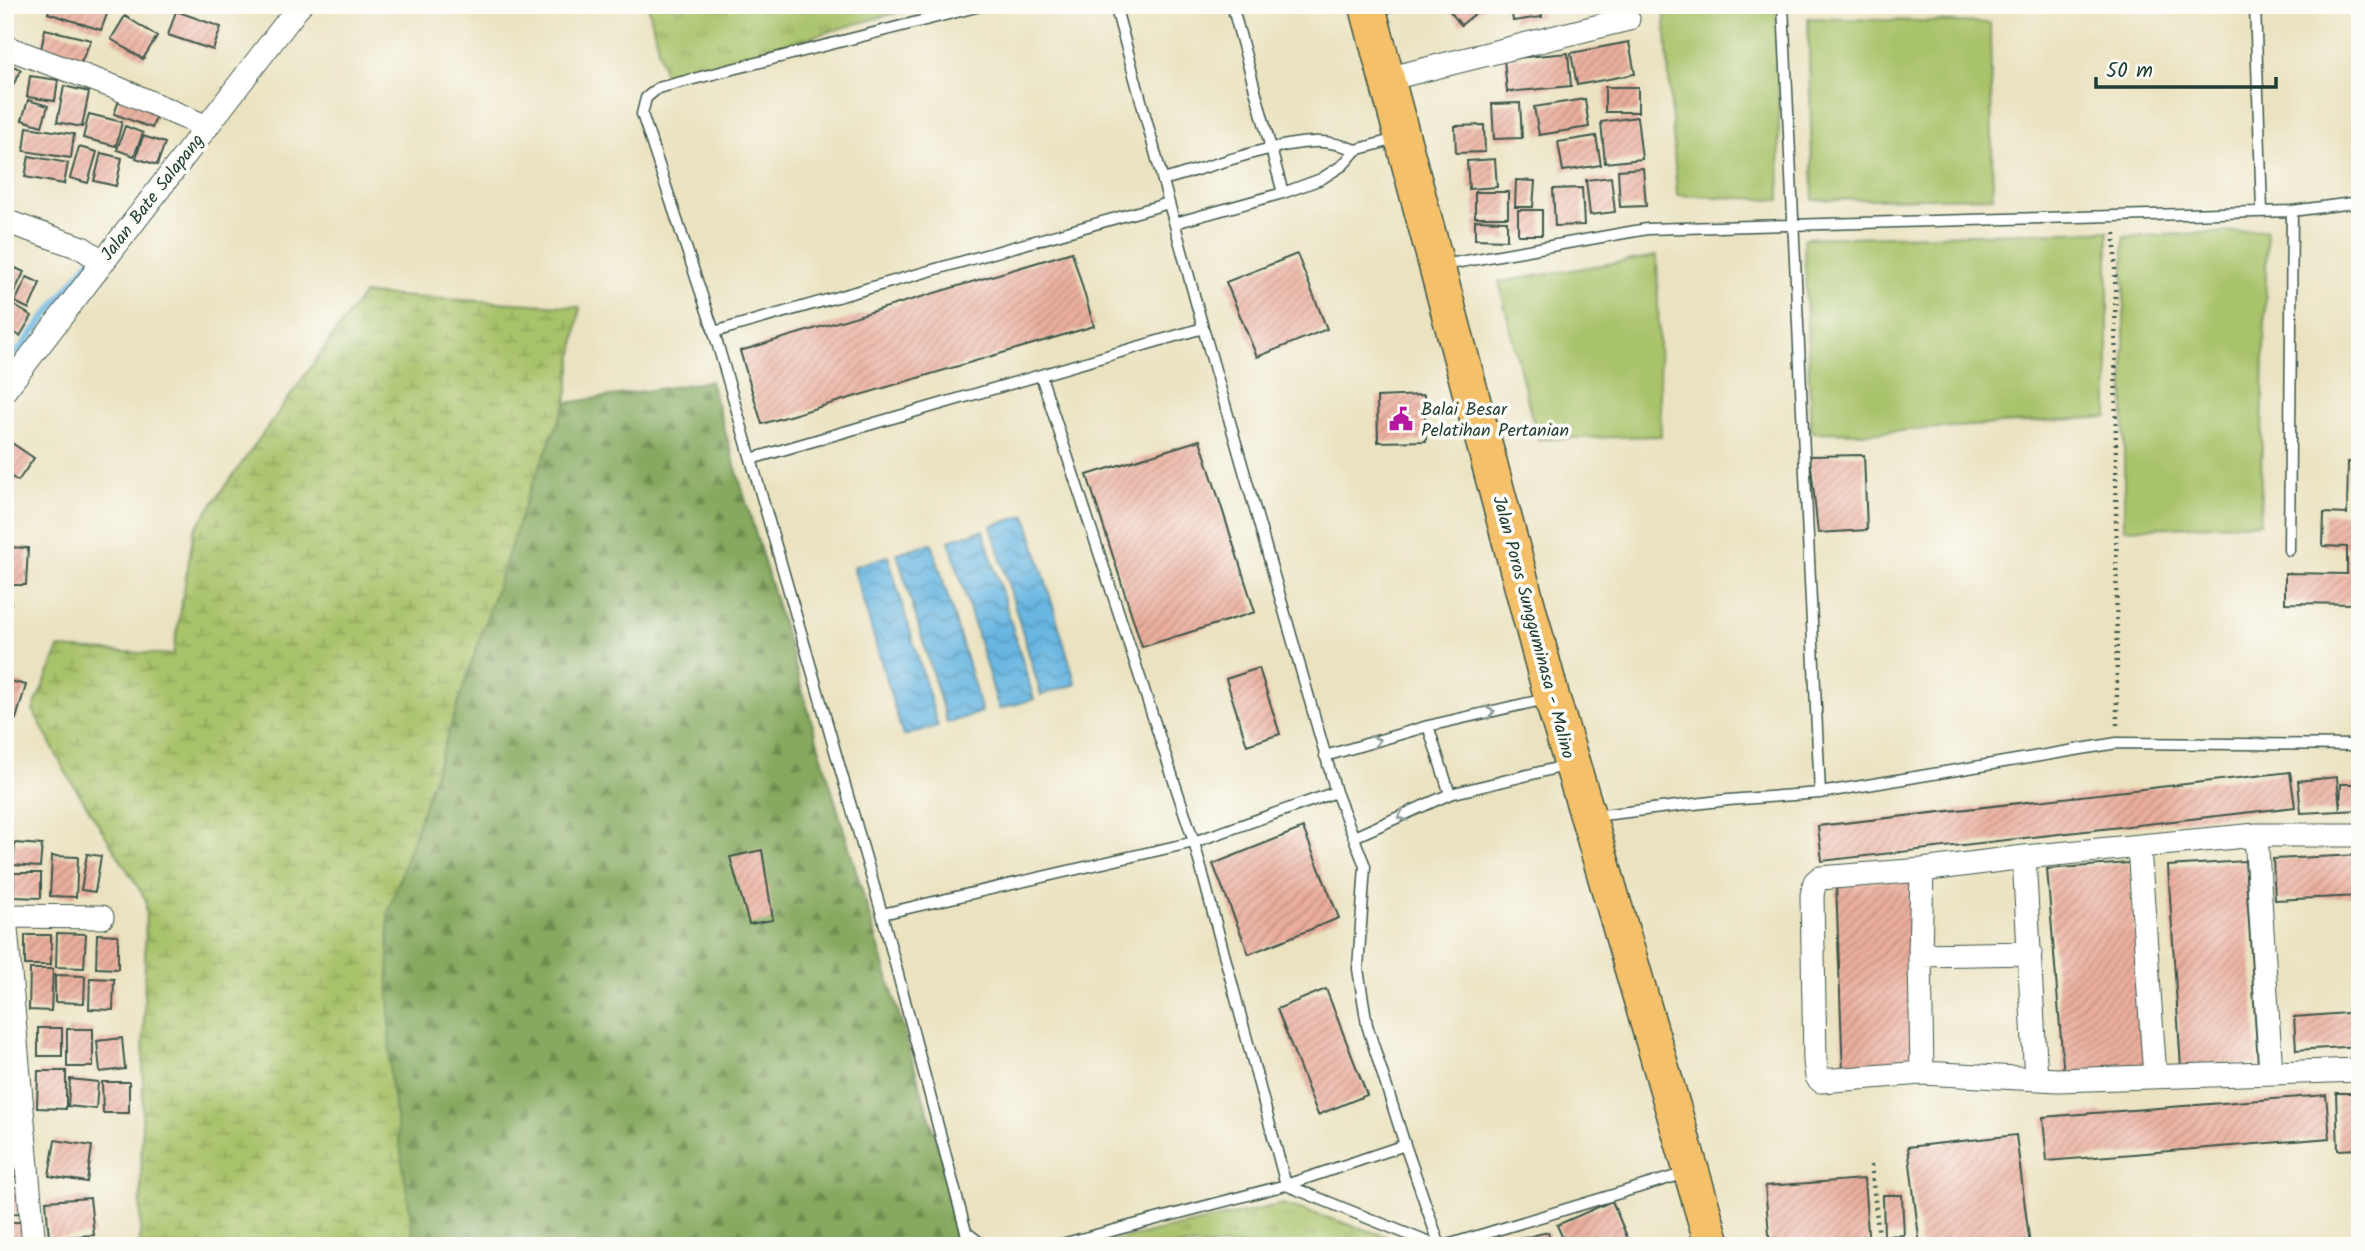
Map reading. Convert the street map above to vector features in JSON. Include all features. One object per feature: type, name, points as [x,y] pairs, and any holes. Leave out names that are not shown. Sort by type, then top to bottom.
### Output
[{"type":"main road","name":"Jalan Poros Sungguminasa - Malino","points":[[1367,5],[1552,698],[1713,1246]]},
{"type":"street","name":"Jalan Bate Salapang","points":[[5,390],[93,255],[198,122],[300,5]]},
{"type":"street","points":[[1387,79],[1628,19]]},
{"type":"street","points":[[5,47],[198,122]]},
{"type":"street","points":[[5,221],[93,255]]},
{"type":"street","points":[[2256,835],[2271,1073]]},
{"type":"street","points":[[2360,835],[2256,835],[1820,878],[1815,882],[1812,895],[1814,1050],[1817,1077],[1825,1082],[1922,1073],[2036,1079],[2360,1070]]},
{"type":"street","points":[[2138,848],[2155,1077]]},
{"type":"street","points":[[2024,857],[2036,1079]]},
{"type":"street","points":[[1922,870],[1922,1073]]},
{"type":"street","points":[[33,1246],[5,916],[102,917]]},
{"type":"street","points":[[1920,955],[2030,953]]},
{"type":"lane","points":[[984,5],[658,88],[646,98],[642,114],[714,332],[751,459],[882,914],[966,1232],[984,1246]]},
{"type":"lane","points":[[1115,5],[1203,328],[1325,756],[1364,866],[1358,969],[1367,1025],[1440,1246]]},
{"type":"lane","points":[[1232,5],[1283,193]]},
{"type":"lane","points":[[1783,5],[1820,793]]},
{"type":"lane","points":[[2255,5],[2262,211]]},
{"type":"lane","points":[[1163,180],[1270,150],[1312,142],[1337,144],[1356,150],[1402,138]]},
{"type":"lane","points":[[1175,223],[1283,193],[1321,179],[1343,165],[1356,150]]},
{"type":"lane","points":[[1436,266],[1647,229],[2292,211],[2360,202]]},
{"type":"lane","points":[[714,332],[1169,203]]},
{"type":"lane","points":[[2289,551],[2292,211]]},
{"type":"lane","points":[[751,459],[1203,328]]},
{"type":"lane","points":[[1041,376],[1194,842],[1286,1185]]},
{"type":"lane","points":[[1325,756],[1428,726],[1552,698]]},
{"type":"lane","points":[[1428,726],[1450,794]]},
{"type":"lane","points":[[1588,817],[1728,800],[1820,793],[2117,743],[2360,746]]},
{"type":"lane","points":[[1354,837],[1450,794],[1572,764]]},
{"type":"lane","points":[[882,914],[1194,842],[1336,792]]},
{"type":"lane","points":[[1054,1246],[1286,1185],[1405,1145]]},
{"type":"lane","points":[[1286,1185],[1440,1246],[1690,1172]]},
{"type":"path","points":[[2115,215],[2117,743]]},
{"type":"path","points":[[1871,1165],[1880,1246]]},
{"type":"green space","points":[[648,5],[923,5],[665,78]]},
{"type":"green space","points":[[1664,5],[1777,5],[1780,200],[1677,195]]},
{"type":"green space","points":[[1808,18],[1990,23],[1993,197],[1813,200]]},
{"type":"green space","points":[[2267,230],[2260,523],[2124,529],[2124,237]]},
{"type":"green space","points":[[2108,231],[2108,417],[1863,433],[1811,432],[1804,238]]},
{"type":"green space","points":[[1657,256],[1661,436],[1537,439],[1499,282]]},
{"type":"green space","points":[[363,294],[580,307],[566,403],[528,494],[388,913],[390,1078],[414,1241],[418,1246],[140,1246],[146,900],[65,771],[33,710],[59,648],[173,655],[194,530]]},
{"type":"green space","points":[[710,381],[968,1246],[418,1246],[414,1241],[390,1078],[388,913],[528,494],[566,403]]},
{"type":"green space","points":[[1283,1204],[1418,1246],[1089,1246]]},
{"type":"water","points":[[1026,515],[1076,684],[1041,695],[991,526]]},
{"type":"water","points":[[983,530],[1034,699],[999,709],[949,540]]},
{"type":"water","points":[[932,543],[982,712],[947,723],[897,553]]},
{"type":"water","points":[[888,556],[938,726],[903,736],[853,567]]},
{"type":"building","points":[[51,5],[99,5],[109,9],[101,30],[48,13]]},
{"type":"building","points":[[1445,5],[1486,5],[1461,25]]},
{"type":"building","points":[[1511,5],[1540,5],[1542,17],[1513,21]]},
{"type":"building","points":[[176,11],[221,27],[213,50],[168,35]]},
{"type":"building","points":[[125,16],[157,36],[143,59],[111,39]]},
{"type":"building","points":[[45,29],[91,40],[78,69],[40,55]]},
{"type":"building","points":[[1629,42],[1635,74],[1577,85],[1571,53]]},
{"type":"building","points":[[1568,53],[1571,86],[1507,92],[1504,59]]},
{"type":"building","points":[[5,62],[21,70],[9,93],[5,91]]},
{"type":"building","points":[[30,76],[58,80],[55,101],[27,97]]},
{"type":"building","points":[[64,86],[89,92],[82,127],[57,122]]},
{"type":"building","points":[[1605,87],[1638,87],[1638,112],[1605,112]]},
{"type":"building","points":[[120,98],[158,111],[152,128],[114,114]]},
{"type":"building","points":[[1585,99],[1589,127],[1539,135],[1534,107]]},
{"type":"building","points":[[28,100],[48,106],[42,126],[22,120]]},
{"type":"building","points":[[1520,103],[1522,138],[1494,139],[1492,104]]},
{"type":"building","points":[[89,114],[122,122],[116,146],[83,138]]},
{"type":"building","points":[[1637,117],[1642,159],[1605,163],[1601,122]]},
{"type":"building","points":[[1484,125],[1485,152],[1456,153],[1455,126]]},
{"type":"building","points":[[125,126],[143,133],[134,156],[117,150]]},
{"type":"building","points":[[5,127],[15,129],[6,166],[5,166]]},
{"type":"building","points":[[27,127],[74,134],[71,158],[24,151]]},
{"type":"building","points":[[143,136],[165,143],[157,165],[136,158]]},
{"type":"building","points":[[1596,136],[1601,165],[1563,171],[1558,142]]},
{"type":"building","points":[[79,147],[97,152],[88,183],[70,178]]},
{"type":"building","points":[[101,153],[122,158],[116,186],[94,181]]},
{"type":"building","points":[[29,156],[68,163],[64,184],[25,177]]},
{"type":"building","points":[[1495,159],[1497,187],[1469,189],[1467,161]]},
{"type":"building","points":[[1643,168],[1646,206],[1620,207],[1618,170]]},
{"type":"building","points":[[1611,177],[1615,212],[1590,215],[1586,180]]},
{"type":"building","points":[[1516,180],[1535,181],[1533,207],[1515,207]]},
{"type":"building","points":[[1582,188],[1584,225],[1555,226],[1553,189]]},
{"type":"building","points":[[1475,192],[1508,192],[1508,217],[1475,217]]},
{"type":"building","points":[[1518,210],[1542,210],[1542,235],[1518,235]]},
{"type":"building","points":[[1475,220],[1507,221],[1507,240],[1475,239]]},
{"type":"building","points":[[1072,252],[1094,326],[762,424],[740,351]]},
{"type":"building","points":[[1297,254],[1327,329],[1257,357],[1226,282]]},
{"type":"building","points":[[5,263],[24,272],[13,295],[5,292]]},
{"type":"building","points":[[27,277],[40,283],[29,309],[15,302]]},
{"type":"building","points":[[6,301],[32,316],[20,336],[5,327]]},
{"type":"building","name":"Balai Besar Pelatihan Pertanian","points":[[1424,395],[1426,441],[1378,442],[1377,397]]},
{"type":"building","points":[[6,439],[34,458],[18,481],[5,473]]},
{"type":"building","points":[[1200,440],[1255,612],[1142,647],[1087,475]]},
{"type":"building","points":[[1864,455],[1867,530],[1818,533],[1810,456]]},
{"type":"building","points":[[2348,462],[2360,463],[2360,604],[2285,603],[2285,573],[2347,574],[2347,547],[2323,546],[2324,513],[2347,514]]},
{"type":"building","points":[[6,547],[28,548],[26,585],[5,585]]},
{"type":"building","points":[[5,600],[11,601],[6,624],[5,624]]},
{"type":"building","points":[[1259,668],[1280,734],[1247,745],[1226,679]]},
{"type":"building","points":[[5,680],[26,685],[16,719],[5,716]]},
{"type":"building","points":[[2290,772],[2295,807],[1822,861],[1818,826]]},
{"type":"building","points":[[2337,777],[2340,809],[2341,784],[2360,784],[2360,810],[2301,813],[2298,781]]},
{"type":"building","points":[[1303,828],[1339,918],[1249,954],[1213,864]]},
{"type":"building","points":[[15,843],[42,845],[40,867],[13,865]]},
{"type":"building","points":[[762,850],[773,920],[749,924],[730,857]]},
{"type":"building","points":[[87,854],[101,856],[95,892],[81,890]]},
{"type":"building","points":[[2360,855],[2360,896],[2275,900],[2273,859]]},
{"type":"building","points":[[52,856],[78,857],[76,897],[50,896]]},
{"type":"building","points":[[2245,861],[2258,1064],[2181,1068],[2168,866]]},
{"type":"building","points":[[2129,863],[2146,1070],[2064,1076],[2047,869]]},
{"type":"building","points":[[14,873],[41,873],[41,898],[14,897]]},
{"type":"building","points":[[1910,880],[1918,1072],[1843,1075],[1836,883]]},
{"type":"building","points":[[57,933],[86,934],[84,968],[56,967]]},
{"type":"building","points":[[97,934],[118,935],[118,969],[96,968]]},
{"type":"building","points":[[25,935],[51,935],[51,965],[25,965]]},
{"type":"building","points":[[30,969],[53,969],[51,1011],[29,1010]]},
{"type":"building","points":[[55,975],[85,976],[84,1003],[55,1002]]},
{"type":"building","points":[[90,978],[114,979],[113,1010],[89,1009]]},
{"type":"building","points":[[1326,989],[1367,1095],[1318,1115],[1277,1009]]},
{"type":"building","points":[[2360,1012],[2360,1046],[2296,1050],[2294,1017]]},
{"type":"building","points":[[38,1028],[62,1028],[62,1056],[38,1056]]},
{"type":"building","points":[[67,1029],[93,1029],[93,1067],[67,1067]]},
{"type":"building","points":[[122,1038],[125,1069],[100,1072],[97,1041]]},
{"type":"building","points":[[38,1071],[66,1071],[66,1109],[37,1108]]},
{"type":"building","points":[[70,1079],[98,1082],[96,1109],[68,1106]]},
{"type":"building","points":[[102,1082],[129,1082],[129,1113],[103,1113]]},
{"type":"building","points":[[15,1084],[16,1114],[5,1115],[5,1085]]},
{"type":"building","points":[[2336,1093],[2360,1093],[2360,1149],[2338,1150]]},
{"type":"building","points":[[2326,1095],[2330,1138],[2047,1161],[2043,1117]]},
{"type":"building","points":[[15,1120],[17,1146],[5,1146],[5,1121]]},
{"type":"building","points":[[2016,1135],[2030,1246],[1920,1246],[1908,1147]]},
{"type":"building","points":[[55,1140],[92,1146],[87,1182],[49,1176]]},
{"type":"building","points":[[5,1153],[18,1154],[17,1177],[5,1177]]},
{"type":"building","points":[[1864,1179],[1869,1246],[1770,1246],[1765,1186]]},
{"type":"building","points":[[19,1187],[20,1213],[5,1214],[5,1188]]},
{"type":"building","points":[[1883,1195],[1902,1195],[1904,1235],[1884,1236]]},
{"type":"building","points":[[90,1198],[94,1235],[49,1238],[46,1201]]},
{"type":"building","points":[[1612,1201],[1631,1246],[1566,1246],[1557,1225]]},
{"type":"building","points":[[5,1222],[23,1222],[23,1246],[5,1246]]},
{"type":"building","points":[[1548,1232],[1551,1246],[1494,1246],[1494,1245]]},
{"type":"waterway","points":[[5,368],[92,258]]},
{"type":"place","name":"Balai Besar Pelatihan Pertanian","points":[[1401,419]]}]
